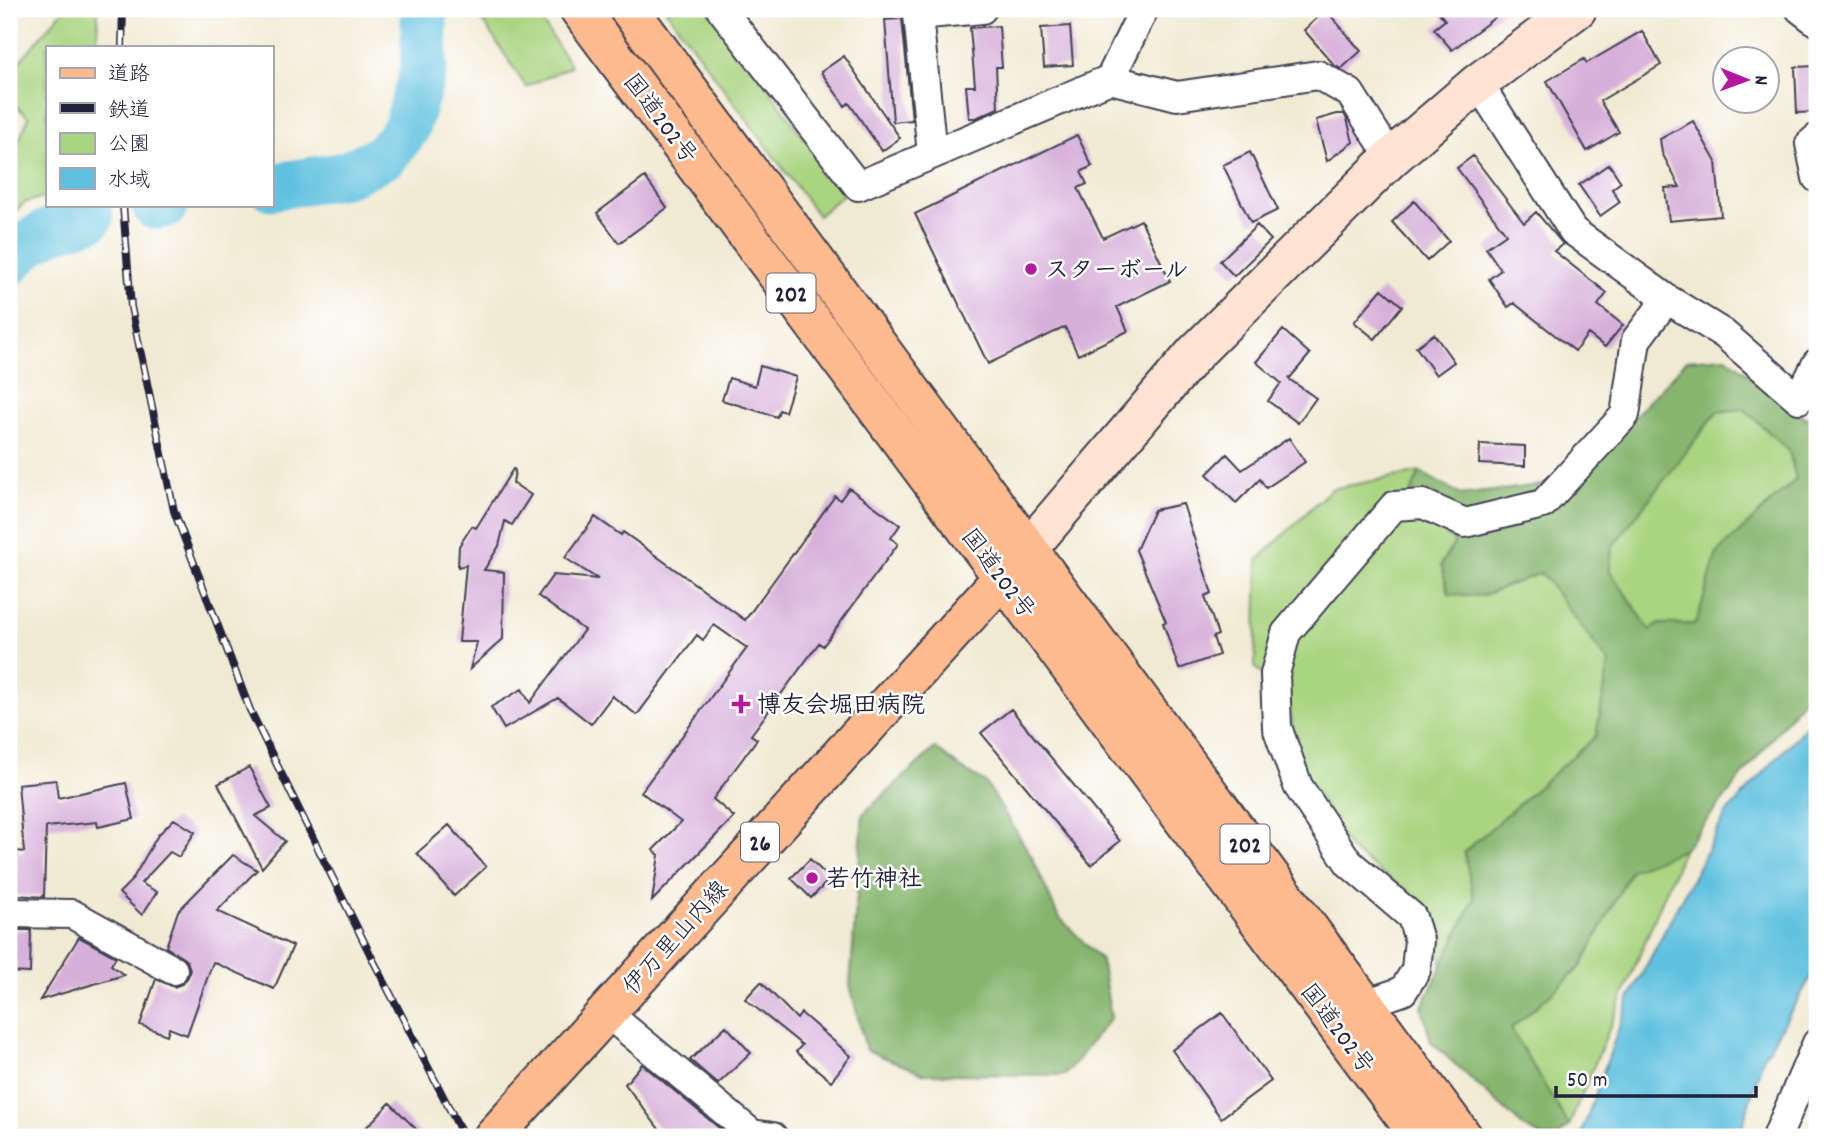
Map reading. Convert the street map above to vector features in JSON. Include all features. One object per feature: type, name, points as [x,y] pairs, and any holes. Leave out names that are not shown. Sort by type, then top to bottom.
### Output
[{"type":"main road","name":"国道202号","points":[[579,9],[1365,1004],[1464,1137]]},
{"type":"main road","name":"国道202号","points":[[629,9],[1015,564],[1420,1137]]},
{"type":"main road","name":"伊万里山内線","points":[[493,1137],[1015,564]]},
{"type":"street","points":[[721,9],[858,186],[1110,79],[1177,96],[1318,75],[1350,93],[1391,158]]},
{"type":"street","points":[[932,154],[918,15],[982,9]]},
{"type":"street","points":[[1110,79],[1144,9]]},
{"type":"street","points":[[1015,564],[1195,353],[1391,158],[1478,83],[1577,9]]},
{"type":"street","points":[[1801,9],[1817,22]]},
{"type":"street","points":[[1478,83],[1573,231],[1667,299],[1724,334],[1799,400],[1817,363]]},
{"type":"street","points":[[1817,138],[1811,144],[1817,178]]},
{"type":"street","points":[[1365,1004],[1403,991],[1416,971],[1419,940],[1412,917],[1349,863],[1298,786],[1277,727],[1275,674],[1286,633],[1394,506],[1423,504],[1465,523],[1543,504],[1625,415],[1636,340],[1667,299]]},
{"type":"street","points":[[9,913],[72,914],[173,970]]},
{"type":"street","points":[[607,1013],[752,1133],[773,1137]]},
{"type":"street","points":[[1777,1137],[1817,1043]]},
{"type":"green space","points":[[64,9],[98,9],[97,46],[46,46],[46,196],[24,203],[9,218],[9,155],[13,154],[29,117],[9,100],[9,74]]},
{"type":"green space","points":[[467,9],[534,9],[571,66],[526,87],[485,24]]},
{"type":"green space","points":[[665,9],[712,9],[844,194],[818,216]]},
{"type":"green space","points":[[1726,357],[1807,419],[1817,682],[1683,850],[1569,1126],[1557,1137],[1543,1137],[1525,1128],[1431,1042],[1422,1007],[1442,966],[1429,908],[1349,849],[1300,764],[1288,703],[1255,667],[1258,560],[1331,489],[1420,472],[1461,495],[1575,481],[1687,360]]},
{"type":"green space","points":[[1726,357],[1806,419],[1817,411],[1817,682],[1683,850],[1631,870],[1581,967],[1511,1029],[1569,1126],[1557,1137],[1543,1137],[1525,1128],[1431,1042],[1422,1007],[1474,899],[1464,852],[1596,736],[1609,663],[1541,573],[1481,596],[1449,594],[1441,564],[1455,542],[1407,501],[1420,472],[1461,495],[1575,481],[1687,360]],"holes":[[[1744,409],[1789,451],[1796,479],[1717,553],[1696,624],[1660,624],[1650,630],[1610,571],[1612,547],[1717,412]]]},
{"type":"green space","points":[[935,748],[986,783],[1032,857],[1058,916],[1101,960],[1111,1017],[1065,1075],[925,1074],[866,1050],[850,985],[863,814]]},
{"type":"water","points":[[1817,714],[1817,967],[1763,1058],[1739,1137],[1580,1137],[1630,997],[1726,814]]},
{"type":"building","points":[[1436,9],[1506,9],[1452,50],[1434,29],[1445,20]]},
{"type":"building","points":[[1326,10],[1361,51],[1341,69],[1335,66],[1304,30]]},
{"type":"building","points":[[902,19],[912,120],[893,122],[885,20]]},
{"type":"building","points":[[999,26],[1002,67],[996,67],[998,108],[976,118],[969,118],[966,86],[975,86],[970,28]]},
{"type":"building","points":[[1070,26],[1073,65],[1044,67],[1041,28]]},
{"type":"building","points":[[1642,31],[1661,65],[1600,101],[1619,132],[1587,151],[1547,81],[1584,59],[1587,63]]},
{"type":"building","points":[[844,56],[900,138],[882,151],[849,103],[845,106],[821,72]]},
{"type":"building","points":[[1817,66],[1817,112],[1797,113],[1795,67]]},
{"type":"building","points":[[1344,114],[1347,119],[1353,142],[1327,161],[1316,120]]},
{"type":"building","points":[[1693,121],[1716,162],[1721,216],[1669,221],[1665,188],[1680,187],[1662,153],[1660,139]]},
{"type":"building","points":[[1077,135],[1092,166],[1081,172],[1087,184],[1078,188],[1103,238],[1141,220],[1170,281],[1117,307],[1128,331],[1078,355],[1065,327],[988,364],[915,214]]},
{"type":"building","points":[[1250,152],[1278,210],[1251,223],[1223,165]]},
{"type":"building","points":[[1473,156],[1524,223],[1536,212],[1563,244],[1554,251],[1607,293],[1598,305],[1623,325],[1605,347],[1588,334],[1575,351],[1514,303],[1508,307],[1489,279],[1501,270],[1486,248],[1506,234],[1457,168]]},
{"type":"building","points":[[1609,164],[1621,182],[1612,189],[1620,202],[1600,216],[1579,185]]},
{"type":"building","points":[[645,177],[667,208],[619,243],[597,213]]},
{"type":"building","points":[[1414,201],[1449,241],[1427,261],[1392,222]]},
{"type":"building","points":[[1257,225],[1271,240],[1234,276],[1220,261]]},
{"type":"building","points":[[1382,289],[1402,306],[1375,339],[1354,322]]},
{"type":"building","points":[[1283,330],[1310,354],[1289,379],[1316,398],[1298,423],[1268,401],[1281,383],[1256,362]]},
{"type":"building","points":[[1434,334],[1454,362],[1436,375],[1416,347]]},
{"type":"building","points":[[760,366],[796,377],[785,412],[779,410],[777,417],[722,400],[729,378],[755,386]]},
{"type":"building","points":[[1289,438],[1305,462],[1266,488],[1260,479],[1236,503],[1207,474],[1227,454],[1242,470]]},
{"type":"building","points":[[1480,444],[1525,446],[1525,466],[1479,464]]},
{"type":"building","points":[[513,469],[513,483],[531,495],[512,525],[505,521],[499,546],[484,570],[504,572],[503,639],[470,669],[477,642],[459,642],[466,565],[458,567],[459,546],[472,526],[476,528]]},
{"type":"building","points":[[849,488],[900,525],[891,538],[898,544],[823,646],[819,643],[751,735],[757,739],[713,799],[734,817],[652,901],[659,855],[653,850],[681,822],[641,792],[747,648],[714,625],[703,640],[697,635],[637,715],[612,696],[591,724],[558,698],[504,729],[491,707],[522,689],[530,703],[584,630],[538,596],[553,575],[598,579],[565,558],[595,517],[621,535],[623,532],[745,620],[835,496],[840,500]]},
{"type":"building","points":[[1183,504],[1212,594],[1205,597],[1218,635],[1213,637],[1219,655],[1179,669],[1163,623],[1166,622],[1136,550],[1154,510]]},
{"type":"building","points":[[1011,709],[1120,841],[1091,865],[981,733]]},
{"type":"building","points":[[249,767],[271,808],[255,816],[285,841],[262,868],[218,784]]},
{"type":"building","points":[[56,780],[58,798],[126,783],[134,819],[98,827],[97,822],[46,827],[44,897],[15,895],[17,851],[24,852],[18,784]]},
{"type":"building","points":[[174,819],[195,832],[179,857],[170,852],[141,883],[157,892],[142,915],[119,893],[132,880],[158,835]]},
{"type":"building","points":[[449,825],[486,867],[454,896],[417,853]]},
{"type":"building","points":[[233,855],[257,870],[217,911],[293,946],[274,989],[213,962],[187,1035],[169,1028],[167,1035],[140,1025],[156,979],[174,987],[182,984],[188,977],[190,969],[187,961],[166,947],[178,911]]},
{"type":"building","points":[[810,859],[830,879],[811,898],[791,878]]},
{"type":"building","points":[[9,930],[31,930],[30,973],[9,972]]},
{"type":"building","points":[[79,937],[116,957],[111,965],[124,975],[40,1000]]},
{"type":"building","points":[[761,982],[797,1019],[801,1013],[851,1056],[831,1081],[796,1052],[802,1045],[745,999]]},
{"type":"building","points":[[1222,1013],[1271,1081],[1221,1118],[1172,1050]]},
{"type":"building","points":[[726,1026],[751,1053],[718,1084],[690,1060]]},
{"type":"building","points":[[642,1064],[730,1137],[665,1137],[625,1084]]},
{"type":"building","points":[[390,1103],[424,1137],[357,1137]]},
{"type":"waterway","points":[[273,187],[345,175],[386,155],[406,129],[424,69],[424,9]]},
{"type":"waterway","points":[[9,263],[27,245],[45,233],[90,218]]},
{"type":"railway","points":[[122,46],[123,9]]},
{"type":"railway","points":[[123,206],[131,307],[174,511],[250,710],[464,1137]]},
{"type":"place","name":"スターボール","points":[[1031,269]]},
{"type":"place","name":"博友会堀田病院","points":[[741,704]]},
{"type":"place","name":"若竹神社","points":[[812,878]]}]
